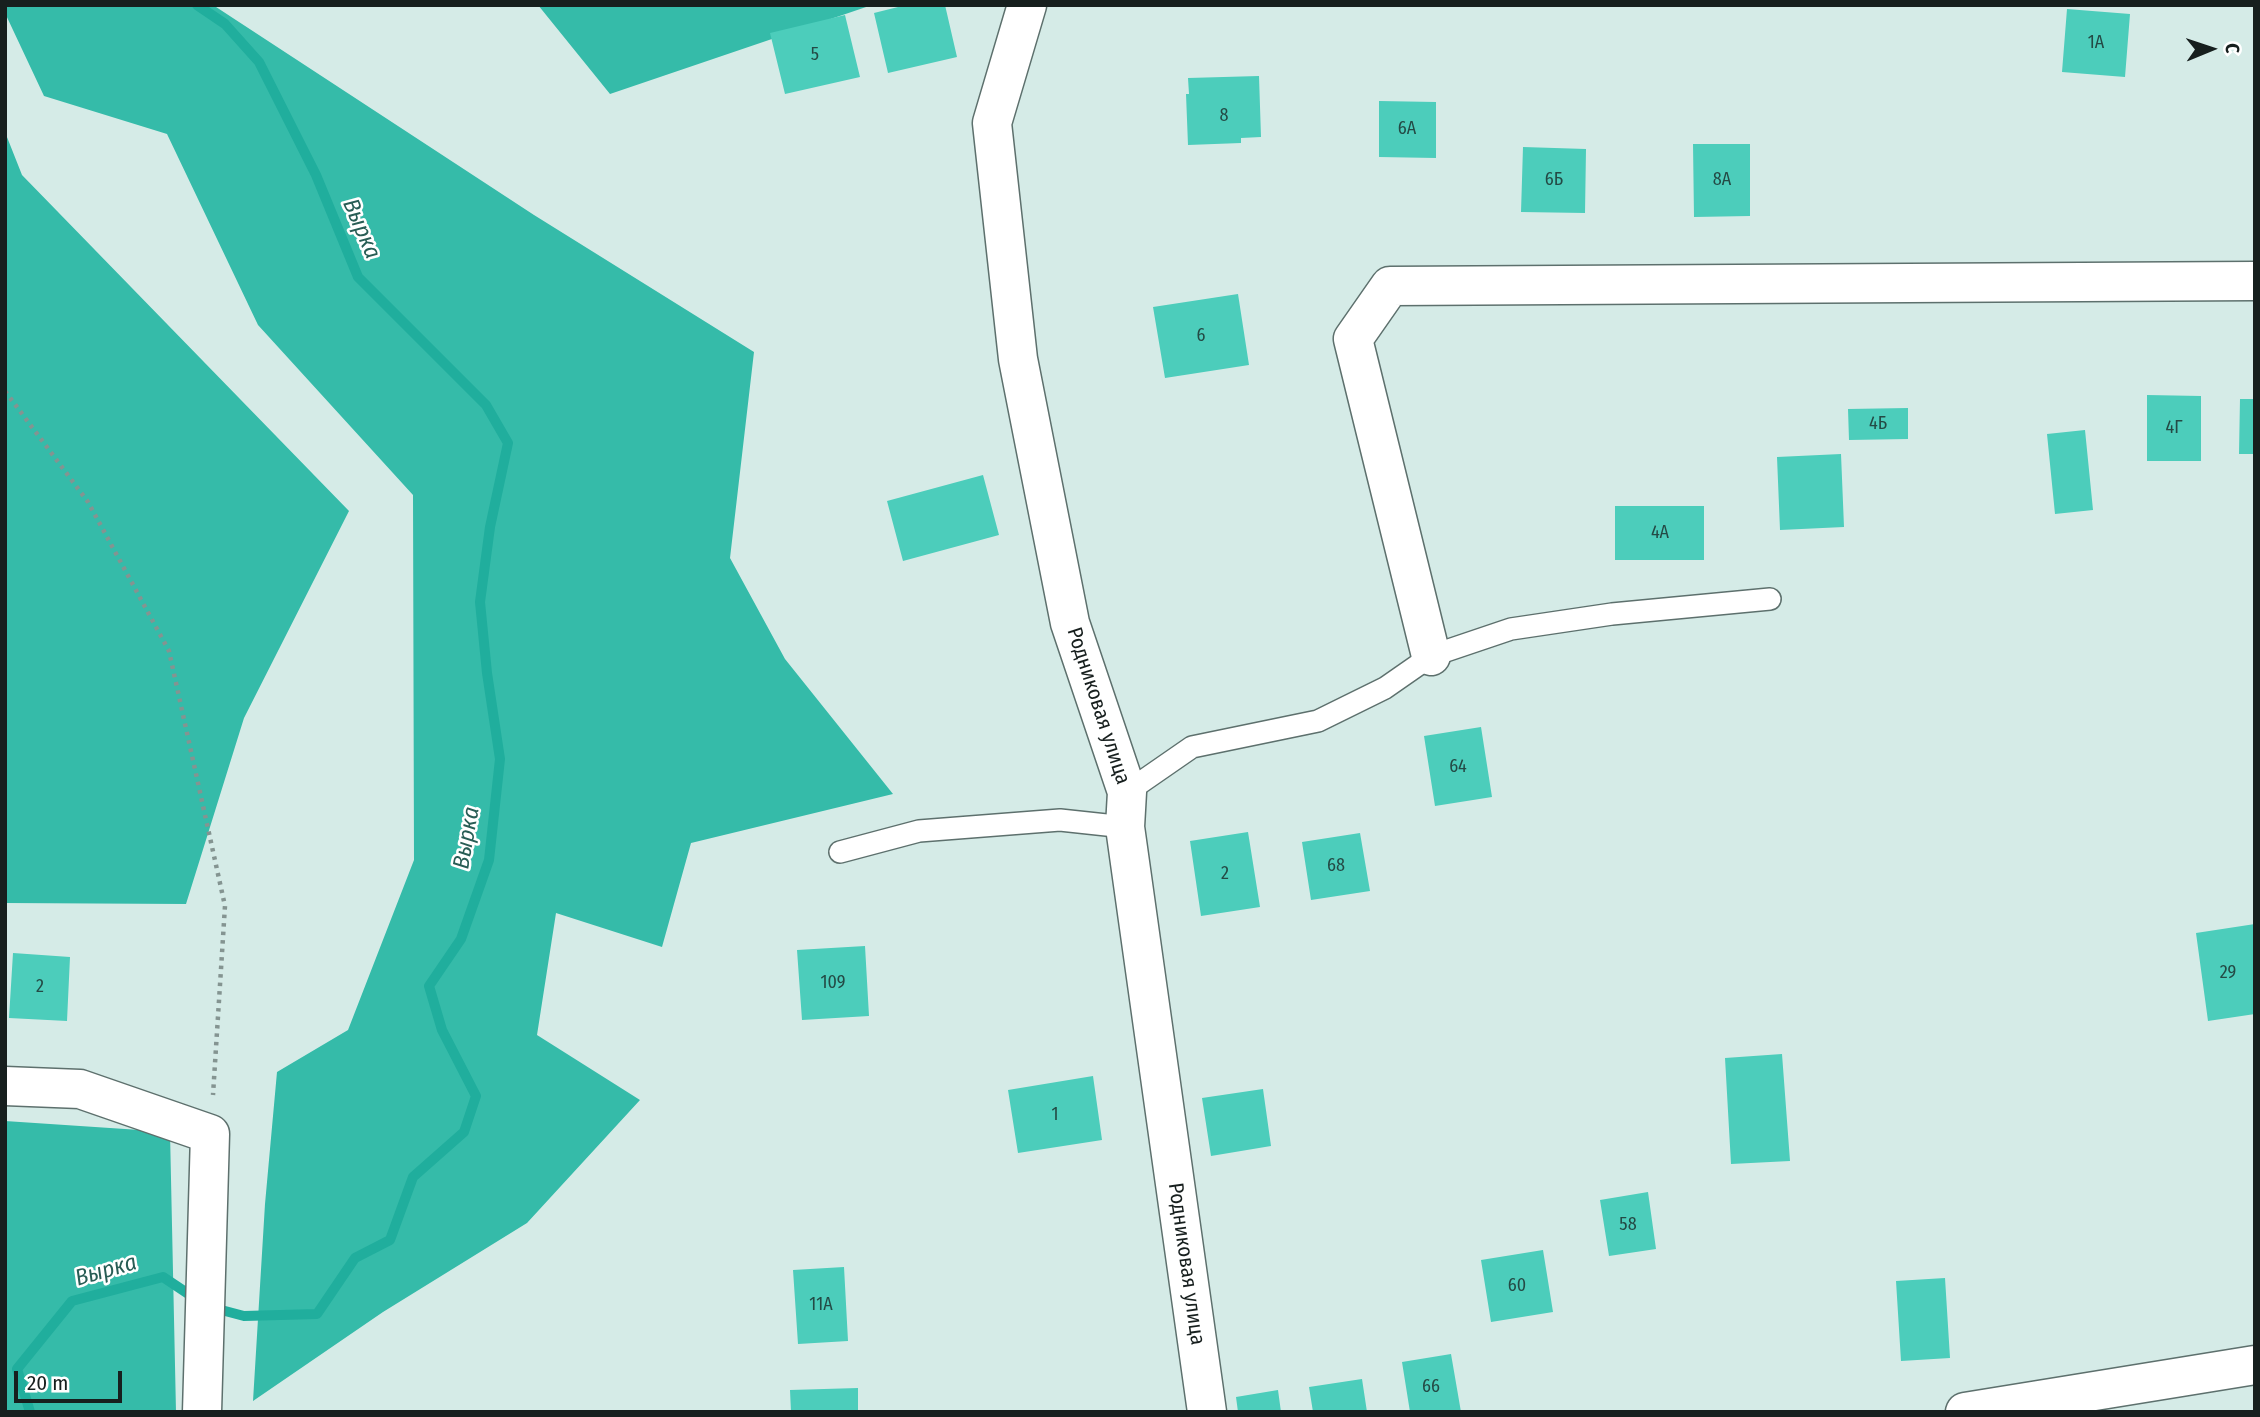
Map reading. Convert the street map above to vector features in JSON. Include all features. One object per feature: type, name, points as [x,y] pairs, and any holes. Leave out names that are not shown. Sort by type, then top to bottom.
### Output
[{"type":"street","name":"Родниковая улица","points":[[1027,5],[992,123],[1018,359],[1070,623],[1126,809],[1207,1412]]},
{"type":"street","points":[[1430,656],[1353,339],[1390,286],[2255,281]]},
{"type":"street","points":[[5,1086],[80,1089],[210,1134],[202,1412]]},
{"type":"street","points":[[1965,1412],[2255,1366]]},
{"type":"lane","points":[[840,852],[919,831],[1060,820],[1126,809],[1192,747],[1318,721],[1385,688],[1430,656],[1524,627],[1612,614],[1770,599]]},
{"type":"path","points":[[5,391],[88,502],[169,651],[225,906],[210,1134]]},
{"type":"green space","points":[[5,5],[213,5],[534,215],[754,352],[730,558],[785,659],[893,794],[691,843],[662,947],[556,913],[537,1035],[640,1100],[527,1223],[383,1312],[253,1401],[265,1204],[277,1072],[348,1030],[414,860],[413,495],[258,325],[167,134],[44,96],[5,13]]},
{"type":"green space","points":[[538,5],[872,5],[610,94]]},
{"type":"green space","points":[[5,132],[22,175],[349,511],[244,718],[186,904],[5,903]]},
{"type":"green space","points":[[5,1121],[170,1132],[176,1412],[5,1412]]},
{"type":"building","points":[[906,5],[945,5],[957,57],[888,73],[874,13]]},
{"type":"building","points":[[2067,9],[2130,14],[2125,77],[2062,72]]},
{"type":"building","points":[[845,15],[860,77],[785,94],[770,33]]},
{"type":"building","points":[[1259,76],[1261,137],[1241,138],[1241,143],[1188,145],[1188,78]]},
{"type":"building","points":[[1379,101],[1436,102],[1436,158],[1379,157]]},
{"type":"building","points":[[1693,144],[1750,144],[1750,216],[1694,217]]},
{"type":"building","points":[[1523,147],[1586,149],[1585,213],[1521,212]]},
{"type":"building","points":[[1238,294],[1249,365],[1165,378],[1153,307]]},
{"type":"building","points":[[2147,395],[2201,396],[2201,461],[2147,461]]},
{"type":"building","points":[[2240,399],[2255,399],[2255,454],[2239,454]]},
{"type":"building","points":[[1908,408],[1908,439],[1849,440],[1848,409]]},
{"type":"building","points":[[2085,430],[2093,510],[2055,514],[2047,434]]},
{"type":"building","points":[[1841,454],[1844,527],[1780,530],[1777,457]]},
{"type":"building","points":[[983,475],[999,535],[903,561],[887,501]]},
{"type":"building","points":[[1615,506],[1704,506],[1704,560],[1615,560]]},
{"type":"building","points":[[1481,727],[1492,797],[1435,806],[1424,736]]},
{"type":"building","points":[[1248,832],[1260,907],[1201,916],[1190,841]]},
{"type":"building","points":[[1360,833],[1370,891],[1311,900],[1302,842]]},
{"type":"building","points":[[2255,924],[2255,1014],[2208,1021],[2196,933]]},
{"type":"building","points":[[865,946],[869,1016],[802,1020],[797,950]]},
{"type":"building","points":[[13,953],[70,957],[67,1021],[9,1018]]},
{"type":"building","points":[[1782,1054],[1790,1161],[1731,1164],[1725,1058]]},
{"type":"building","points":[[1093,1076],[1102,1140],[1018,1153],[1008,1090]]},
{"type":"building","points":[[1263,1089],[1271,1146],[1211,1156],[1202,1098]]},
{"type":"building","points":[[1648,1192],[1656,1249],[1609,1256],[1600,1200]]},
{"type":"building","points":[[1543,1250],[1553,1312],[1491,1322],[1481,1260]]},
{"type":"building","points":[[844,1267],[848,1341],[798,1344],[793,1270]]},
{"type":"building","points":[[1945,1278],[1950,1358],[1901,1361],[1896,1281]]},
{"type":"building","points":[[1451,1354],[1461,1412],[1410,1412],[1402,1362]]},
{"type":"building","points":[[1362,1379],[1367,1412],[1313,1412],[1309,1387]]},
{"type":"building","points":[[858,1388],[858,1412],[791,1412],[790,1390]]},
{"type":"building","points":[[1278,1390],[1281,1412],[1238,1412],[1236,1397]]},
{"type":"waterway","name":"Вырка","points":[[197,5],[225,24],[259,62],[316,175],[358,277],[486,405],[508,443],[490,527],[480,602],[500,759],[489,860],[461,939],[429,986],[442,1030],[476,1096],[464,1132],[413,1177],[390,1240],[355,1258],[317,1314],[244,1316],[210,1307]]},
{"type":"waterway","name":"Вырка","points":[[30,1412],[17,1369],[72,1301],[163,1277],[196,1299]]}]
